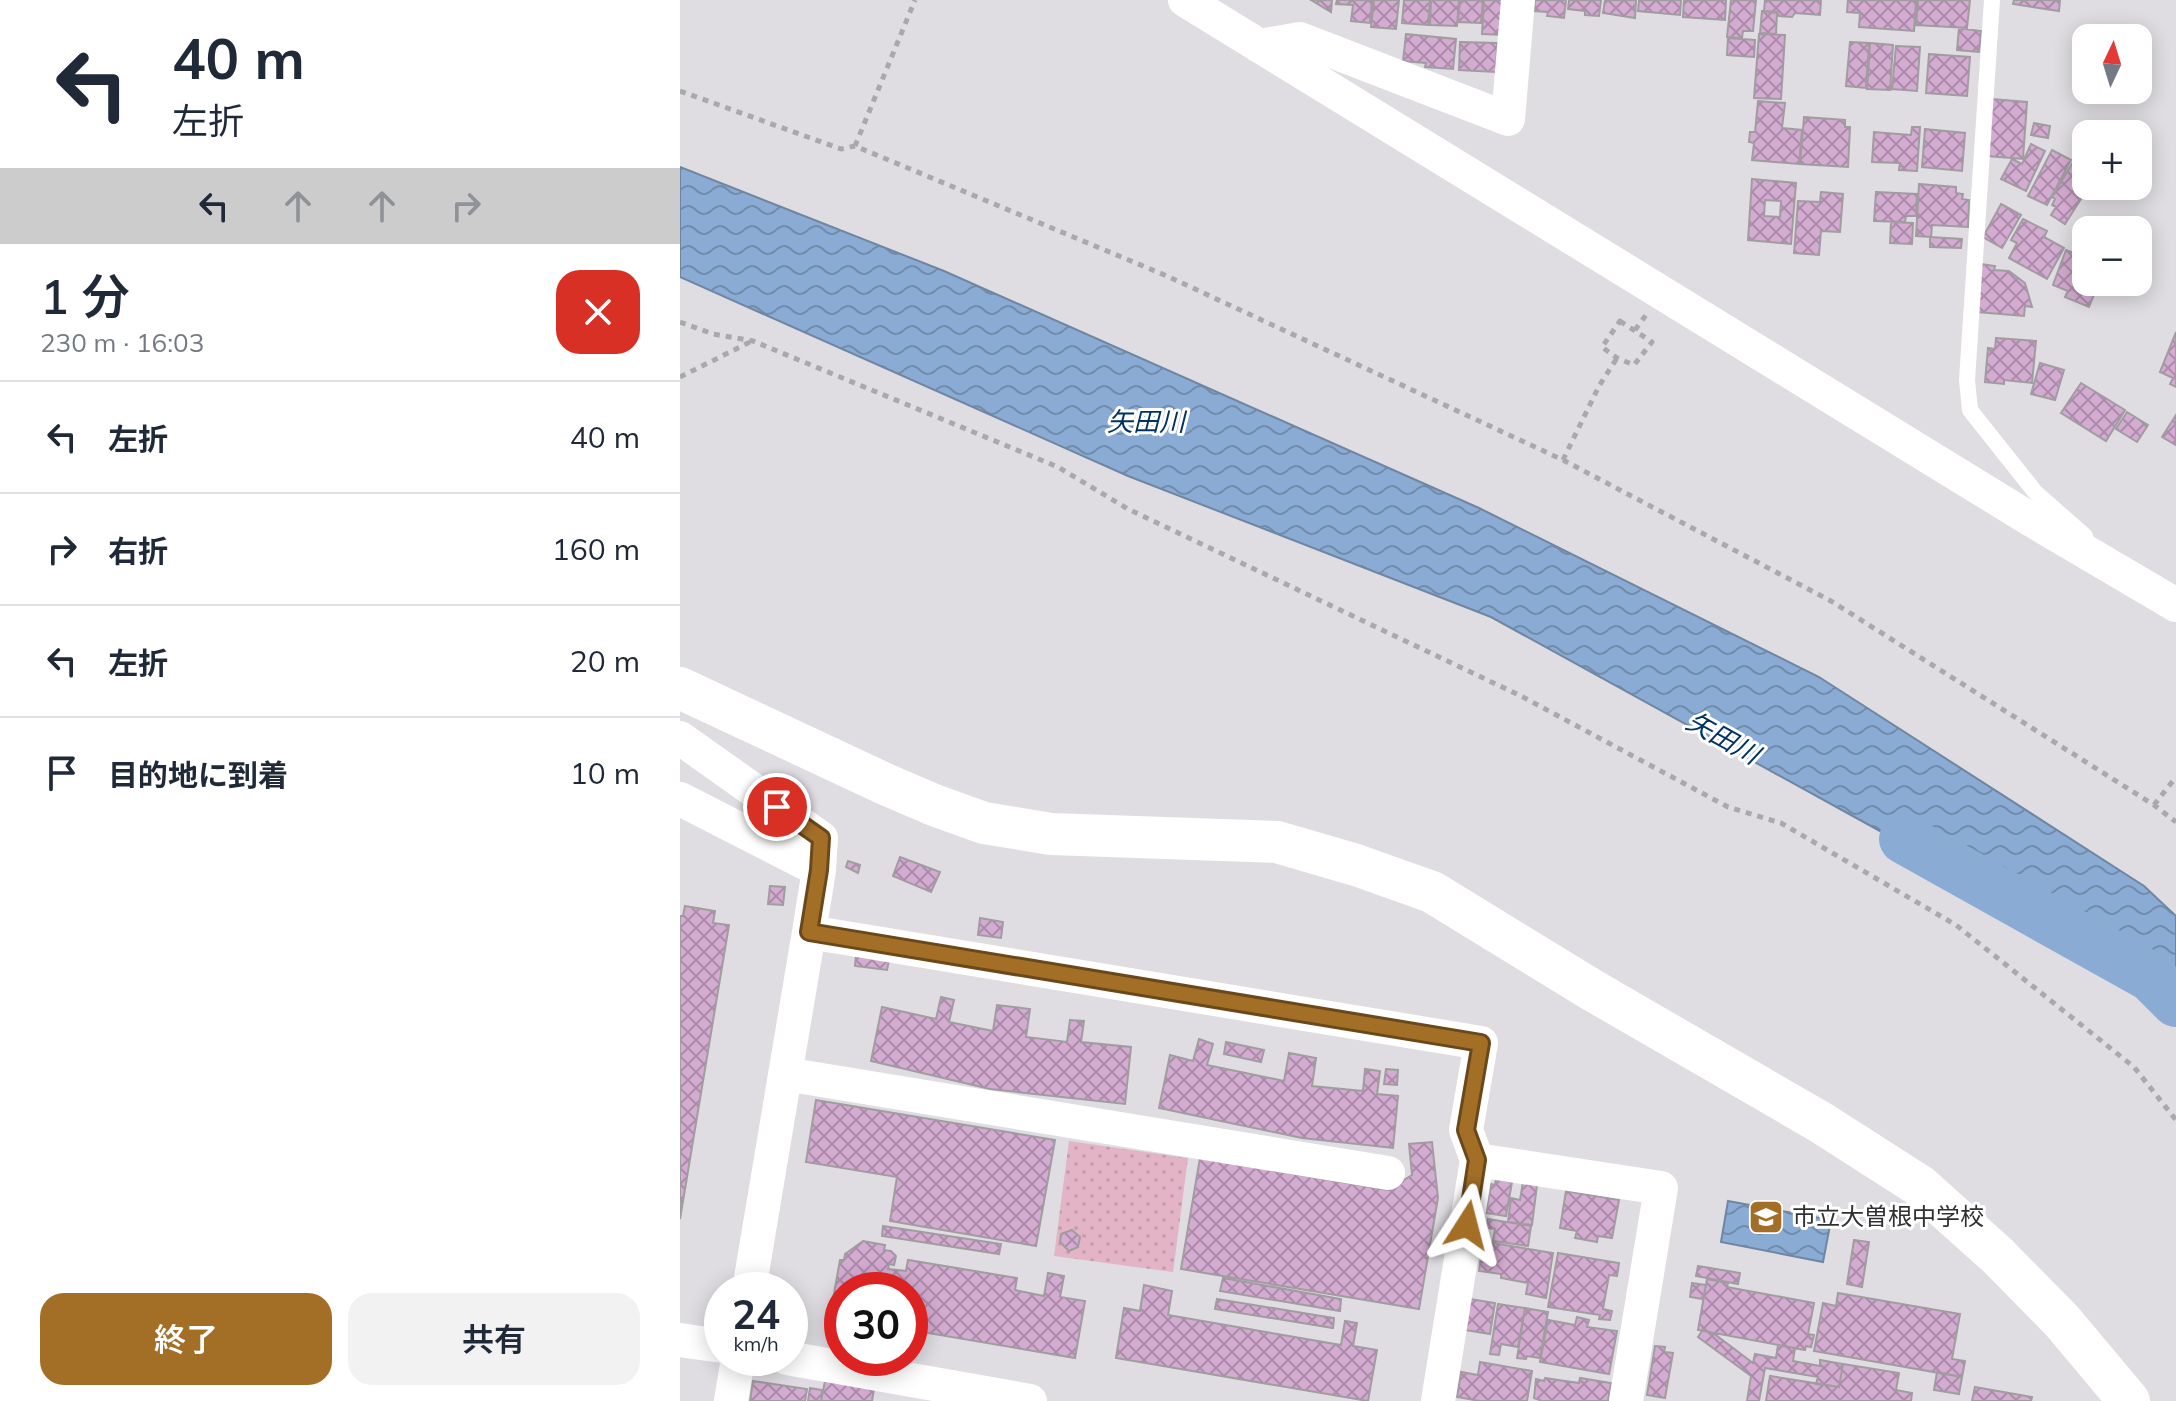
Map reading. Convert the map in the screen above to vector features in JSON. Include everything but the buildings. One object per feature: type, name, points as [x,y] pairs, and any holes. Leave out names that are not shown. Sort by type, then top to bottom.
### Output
[{"type":"street","points":[[1185,0],[2176,605]]},
{"type":"street","points":[[1259,46],[1300,39],[1508,119],[1518,0]]},
{"type":"street","points":[[680,688],[885,784],[984,823],[1051,834],[1277,842],[1432,892],[1592,990],[1820,1122],[1920,1186],[2052,1310],[2129,1401]]},
{"type":"street","points":[[680,738],[821,838],[819,870],[752,1272]]},
{"type":"street","points":[[680,799],[819,870]]},
{"type":"street","points":[[809,932],[1481,1043],[1466,1130],[1477,1160],[1438,1401]]},
{"type":"street","points":[[785,1074],[1388,1173]]},
{"type":"street","points":[[1477,1160],[1661,1188],[1626,1401]]},
{"type":"street","points":[[680,1340],[704,1343]]},
{"type":"street","points":[[808,1364],[910,1391],[1030,1401]]},
{"type":"street","points":[[731,1401],[735,1376]]},
{"type":"lane","points":[[1992,0],[1967,380],[1970,410],[2035,492],[2133,580]]},
{"type":"path","points":[[855,146],[915,0]]},
{"type":"path","points":[[680,91],[841,149],[855,146],[1167,276],[1563,460],[1831,601],[2154,805],[2176,822]]},
{"type":"path","points":[[1620,321],[1652,342],[1634,365],[1617,358],[1602,347],[1620,321]]},
{"type":"path","points":[[680,322],[713,334],[753,341],[1058,467],[1128,509],[1521,696],[1728,807],[1781,823],[1956,925],[2134,1067],[2176,1120]]},
{"type":"path","points":[[1635,330],[1640,324]]},
{"type":"path","points":[[680,377],[753,341]]},
{"type":"path","points":[[1563,460],[1599,386],[1617,358]]},
{"type":"path","points":[[2154,805],[2176,777]]},
{"type":"shaded area","points":[[1069,1141],[1188,1158],[1173,1272],[1054,1256]]},
{"type":"water","name":"矢田川","points":[[680,167],[944,271],[1479,508],[1819,677],[2144,886],[2176,916],[2176,1025],[2082,930],[1889,836],[1491,617],[1128,476],[680,277]]},
{"type":"water","points":[[1728,1201],[1831,1220],[1823,1262],[1721,1242]]},
{"type":"waterway","name":"矢田川","points":[[1904,839],[2151,977],[2176,1002]]},
{"type":"place","name":"市立大曽根中学校","points":[[1766,1217]]},
{"type":"route","points":[[777,807],[821,838],[809,932],[1481,1043],[1466,1130],[1477,1160],[1467,1225]]}]
